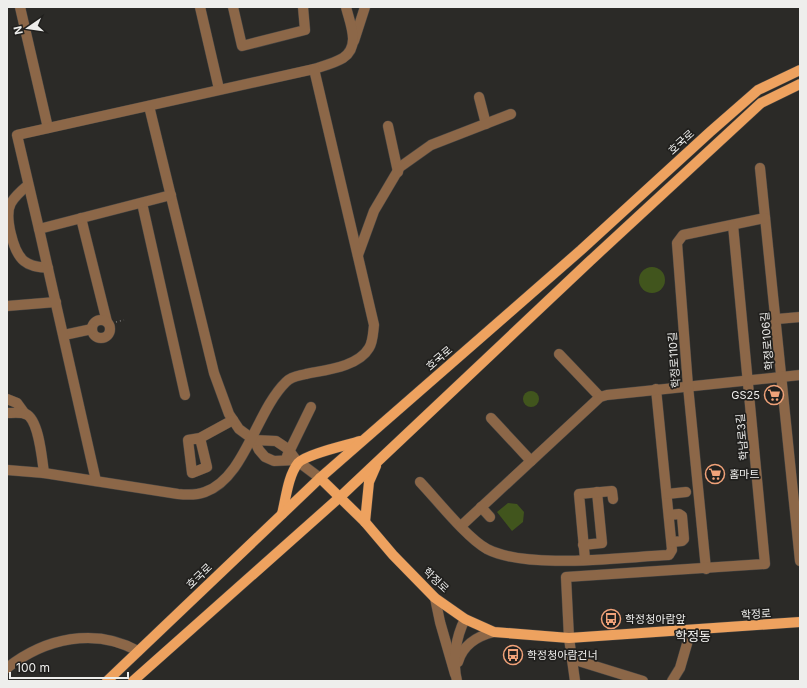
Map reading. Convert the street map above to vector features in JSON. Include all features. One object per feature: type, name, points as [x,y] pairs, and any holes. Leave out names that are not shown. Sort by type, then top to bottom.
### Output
[{"type":"main road","name":"호국로","points":[[107,681],[320,478],[758,90],[800,70]]},
{"type":"main road","points":[[133,681],[340,498],[385,454],[761,103],[800,84]]},
{"type":"main road","points":[[281,516],[295,458],[365,439]]},
{"type":"main road","points":[[365,522],[369,482],[373,470],[385,454]]},
{"type":"main road","name":"학정로","points":[[320,478],[365,522],[393,555],[436,598],[465,619],[494,632],[570,638],[800,622]]},
{"type":"street","points":[[20,7],[48,128]]},
{"type":"street","points":[[200,7],[219,89]]},
{"type":"street","points":[[233,7],[242,46],[305,30],[303,7]]},
{"type":"street","points":[[346,7],[354,41]]},
{"type":"street","points":[[96,481],[39,229],[28,185],[12,136],[314,69],[342,58],[351,50],[365,7]]},
{"type":"street","points":[[7,470],[44,473],[178,494],[195,495],[206,492],[214,488],[228,475],[244,454],[269,404],[281,387],[290,378],[351,363],[361,357],[369,348],[373,338],[374,325],[314,69]]},
{"type":"street","points":[[479,97],[486,124]]},
{"type":"street","points":[[149,106],[214,373],[229,414],[239,429],[252,438],[259,450],[266,457],[274,461],[284,462],[295,458]]},
{"type":"street","points":[[358,255],[374,211],[400,167],[431,145],[511,114]]},
{"type":"street","points":[[388,126],[398,172]]},
{"type":"street","name":"학정로106길","points":[[760,168],[782,377],[798,501],[800,560]]},
{"type":"street","points":[[28,185],[10,204],[9,215],[13,243],[24,262],[36,267],[48,268]]},
{"type":"street","points":[[39,229],[171,195]]},
{"type":"street","points":[[142,203],[185,395]]},
{"type":"street","points":[[81,218],[106,322],[110,330],[105,337],[96,336],[92,329],[94,323],[98,320],[106,322]]},
{"type":"street","name":"학정로110길","points":[[706,568],[688,386],[677,243],[683,235],[765,218]]},
{"type":"street","name":"학남로3길","points":[[706,568],[765,564],[749,379],[733,225]]},
{"type":"street","points":[[7,306],[15,307],[56,302]]},
{"type":"street","points":[[777,319],[800,317]]},
{"type":"street","points":[[64,335],[92,329]]},
{"type":"street","points":[[559,354],[600,397]]},
{"type":"street","points":[[461,526],[600,397],[656,389],[800,375]]},
{"type":"street","points":[[420,482],[472,537],[486,548],[502,554],[549,561],[669,555],[672,550],[672,542],[656,389]]},
{"type":"street","points":[[7,399],[17,403],[25,414],[31,418],[36,428],[44,473]]},
{"type":"street","points":[[295,458],[311,407]]},
{"type":"street","points":[[7,413],[25,414]]},
{"type":"street","points":[[491,418],[531,461]]},
{"type":"street","points":[[200,438],[233,420]]},
{"type":"street","points":[[252,438],[276,441],[320,478]]},
{"type":"street","points":[[584,559],[579,494],[612,491],[613,499]]},
{"type":"street","points":[[583,545],[602,543],[597,492]]},
{"type":"street","points":[[667,494],[686,492]]},
{"type":"street","points":[[481,507],[490,517]]},
{"type":"street","points":[[565,560],[570,638],[575,681]]},
{"type":"street","points":[[566,577],[706,568]]},
{"type":"street","points":[[436,598],[440,622],[456,677]]},
{"type":"street","points":[[456,677],[457,637],[465,619]]},
{"type":"street","points":[[672,681],[680,668],[691,630]]},
{"type":"street","points":[[456,677],[460,655],[470,642],[483,634],[494,632]]},
{"type":"street","points":[[7,668],[27,654],[42,647],[86,637],[103,638],[123,642],[138,651]]},
{"type":"street","points":[[572,659],[643,681]]},
{"type":"green space","points":[[652,267],[661,271],[665,280],[661,289],[652,293],[643,289],[639,280],[643,271]]},
{"type":"green space","points":[[531,391],[537,393],[539,399],[537,405],[531,407],[525,405],[523,399],[525,393]]},
{"type":"green space","points":[[508,503],[517,504],[524,512],[523,522],[512,531],[497,512]]},
{"type":"place","name":"GS25","points":[[774,395]]},
{"type":"place","name":"홈마트","points":[[715,474]]},
{"type":"place","name":"학정청아람앞","points":[[611,619]]},
{"type":"place","name":"학정청아람건너","points":[[513,655]]},
{"type":"district","name":"학정동","points":[[693,636]]}]
